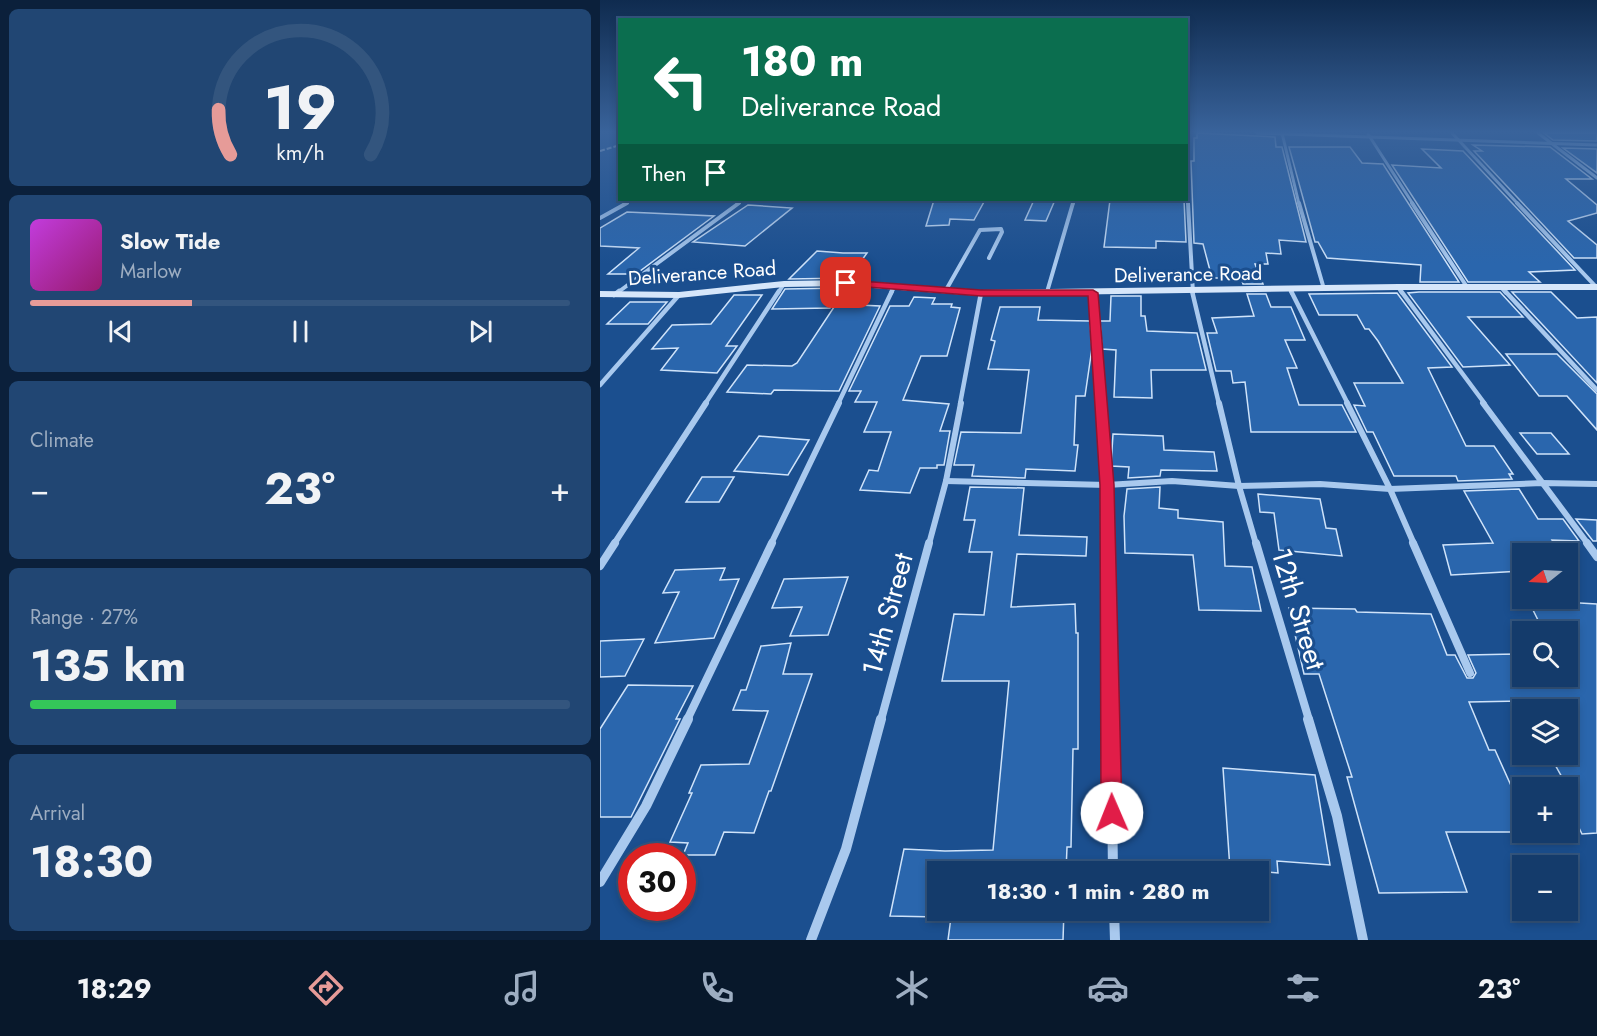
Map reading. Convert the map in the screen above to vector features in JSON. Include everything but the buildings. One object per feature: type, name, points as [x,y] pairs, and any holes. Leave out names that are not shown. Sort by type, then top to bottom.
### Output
[{"type":"street","points":[[1293,177],[1306,232],[1324,289]]},
{"type":"street","points":[[1396,177],[1467,287]]},
{"type":"street","points":[[1494,177],[1597,287]]},
{"type":"street","points":[[600,218],[629,201]]},
{"type":"street","points":[[614,295],[741,201]]},
{"type":"street","points":[[1047,292],[1074,201]]},
{"type":"street","name":"12th Street","points":[[1188,201],[1192,290],[1239,486],[1337,816],[1363,940]]},
{"type":"street","points":[[946,290],[980,230],[1001,229],[1002,232],[989,258]]},
{"type":"street","name":"Deliverance Road","points":[[600,294],[679,295],[784,284],[846,283],[981,293],[1500,286],[1597,287]]},
{"type":"street","points":[[600,566],[784,284]]},
{"type":"street","points":[[1500,286],[1597,390]]},
{"type":"street","points":[[600,882],[646,806],[894,287]]},
{"type":"street","points":[[1398,287],[1597,557]]},
{"type":"street","points":[[1290,289],[1390,489],[1470,673]]},
{"type":"street","name":"14th Street","points":[[811,940],[846,849],[946,481],[981,293]]},
{"type":"street","points":[[1093,293],[1107,485],[1113,861]]},
{"type":"street","points":[[600,385],[679,295]]},
{"type":"street","points":[[946,481],[1107,485],[1172,481],[1239,486],[1320,484],[1390,489],[1542,483],[1597,484]]},
{"type":"street","points":[[1114,921],[1115,940]]},
{"type":"route","points":[[846,283],[981,293],[1093,293],[1107,485],[1112,813]]}]
